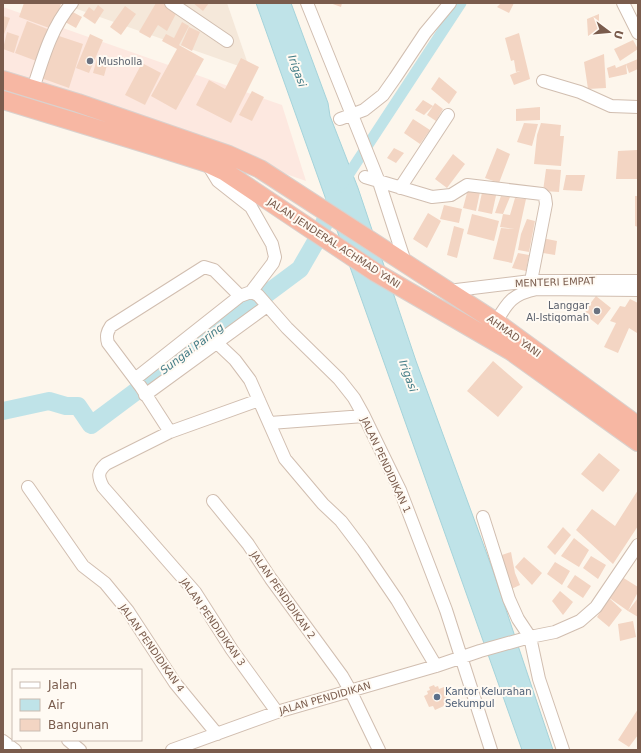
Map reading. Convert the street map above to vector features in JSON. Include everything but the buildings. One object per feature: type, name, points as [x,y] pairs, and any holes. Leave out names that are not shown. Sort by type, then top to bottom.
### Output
[{"type":"highway","points":[[3,80],[33,89]]},
{"type":"highway","name":"AHMAD YANI","points":[[33,89],[229,155],[260,169],[496,322],[576,389],[599,405],[638,426]]},
{"type":"highway","name":"JALAN JENDERAL ACHMAD YANI","points":[[3,100],[207,163],[237,177],[308,227],[376,272],[576,389]]},
{"type":"highway","points":[[599,405],[638,442]]},
{"type":"street","points":[[33,89],[50,36],[72,3]]},
{"type":"street","points":[[171,3],[227,41]]},
{"type":"street","points":[[307,3],[379,182],[404,262]]},
{"type":"street","points":[[340,119],[364,110],[383,95],[396,78],[425,32],[450,3]]},
{"type":"street","points":[[623,3],[638,33]]},
{"type":"street","points":[[543,81],[580,92],[611,106],[638,108]]},
{"type":"street","points":[[400,188],[448,115]]},
{"type":"street","points":[[141,388],[217,343],[256,298],[275,257],[272,244],[251,207],[218,181],[207,163]]},
{"type":"street","points":[[365,177],[432,197],[451,195],[467,185],[542,194],[545,197],[546,204],[532,281]]},
{"type":"street","name":"JALAN PENDIDIKAN 1","points":[[170,432],[141,388],[108,343],[106,337],[111,326],[204,267],[214,270],[256,298],[340,379],[354,398],[400,490],[462,658],[491,750]]},
{"type":"street","name":"MENTERI EMPAT","points":[[448,291],[532,281],[638,290]]},
{"type":"street","name":"MENTERI EMPAT","points":[[496,322],[505,306],[514,296],[523,292],[577,285],[638,281]]},
{"type":"street","points":[[141,388],[256,298]]},
{"type":"street","points":[[217,343],[236,360],[250,380],[285,459],[323,504],[341,521],[363,550],[397,600],[436,666]]},
{"type":"street","points":[[170,432],[259,400]]},
{"type":"street","points":[[270,424],[364,416]]},
{"type":"street","name":"JALAN PENDIDIKAN 3","points":[[170,432],[106,464],[100,469],[100,480],[103,487],[129,518],[141,529],[195,592],[232,650],[277,712]]},
{"type":"street","name":"JALAN PENDIDIKAN 4","points":[[28,488],[83,566],[105,583],[128,611],[175,683],[216,734]]},
{"type":"street","name":"JALAN PENDIDIKAN 2","points":[[212,502],[248,544],[350,690],[379,750]]},
{"type":"street","points":[[483,517],[509,599],[525,638],[563,750]]},
{"type":"street","name":"JALAN PENDIDIKAN","points":[[172,750],[277,712],[436,666],[525,638],[555,632],[580,622],[596,607],[638,545]]},
{"type":"street","points":[[3,741],[15,750]]},
{"type":"street","points":[[69,741],[80,750]]},
{"type":"shaded area","points":[[60,3],[227,3],[250,70]]},
{"type":"shaded area","points":[[3,7],[282,105],[306,181],[3,74]]},
{"type":"water","name":"Irigasi","points":[[256,3],[291,3],[328,103],[330,116],[358,188],[416,361],[492,568],[553,750],[522,750]]},
{"type":"waterway","points":[[343,183],[461,3]]},
{"type":"waterway","name":"Sungai Paring","points":[[3,411],[49,401],[66,406],[78,406],[91,425],[300,269],[315,243],[335,199]]},
{"type":"place","name":"Musholla","points":[[90,61]]},
{"type":"place","name":"Langgar Al-Istiqomah","points":[[597,311]]},
{"type":"place","name":"Kantor Kelurahan Sekumpul","points":[[437,697]]}]
